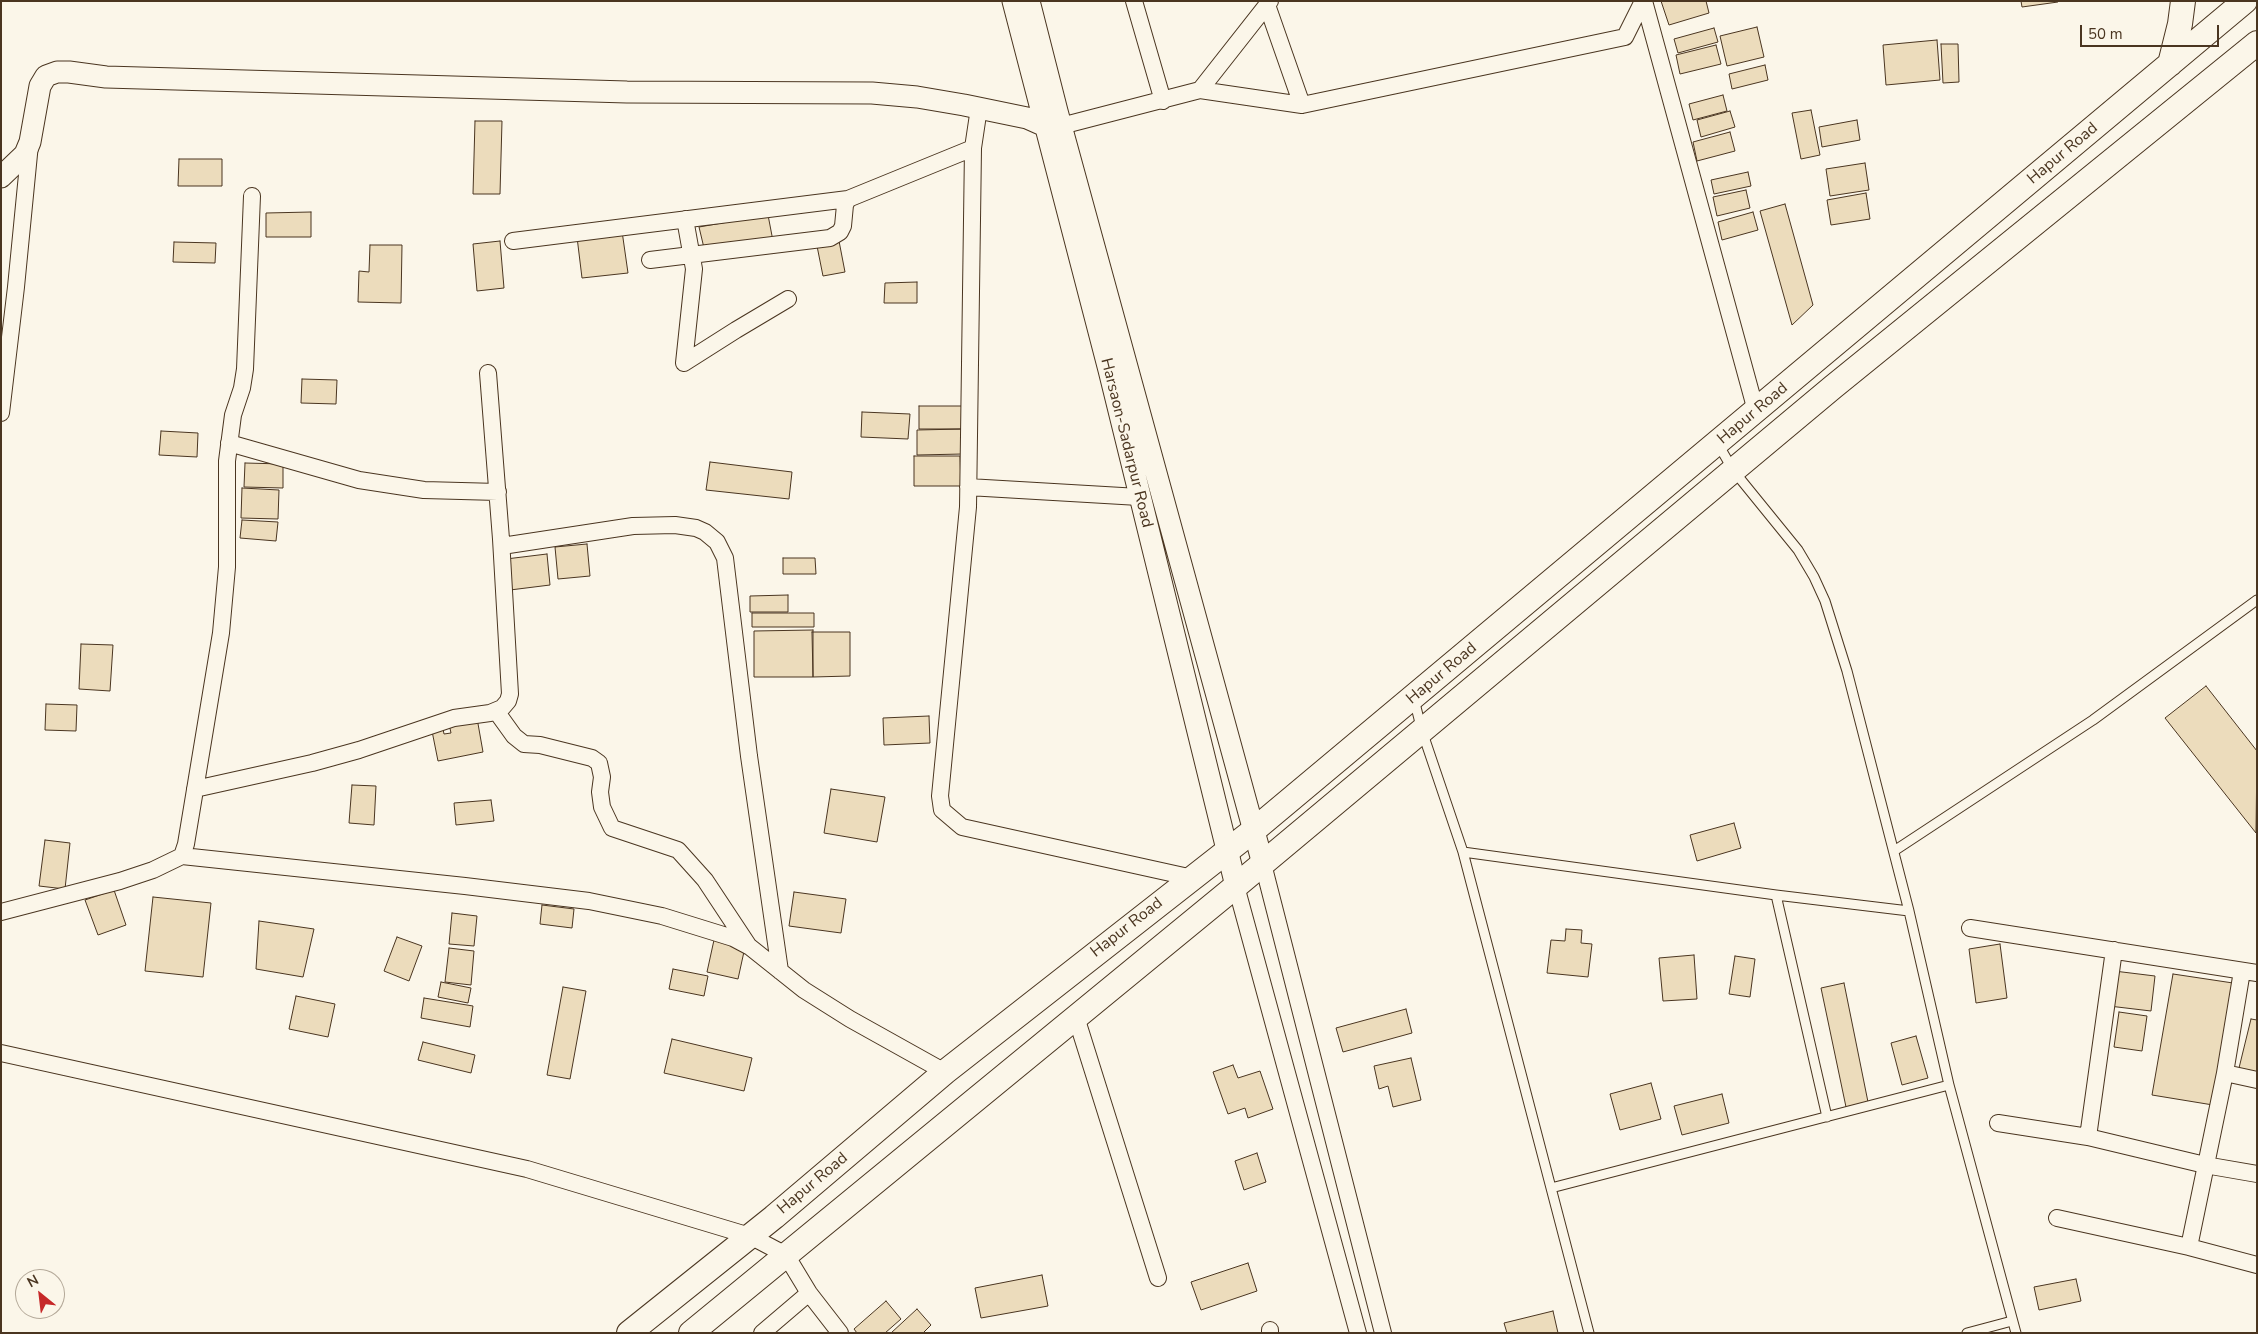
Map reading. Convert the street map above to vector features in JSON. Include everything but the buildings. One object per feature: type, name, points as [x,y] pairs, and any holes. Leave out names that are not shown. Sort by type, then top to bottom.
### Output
[{"type":"main road","points":[[2170,64],[2180,24],[2183,1]]},
{"type":"main road","name":"Hapur Road","points":[[629,1333],[750,1236],[945,1072],[1254,830],[2245,1]]},
{"type":"main road","name":"Hapur Road","points":[[691,1333],[1263,864],[1733,470],[2257,43]]},
{"type":"street","name":"Harsaon-Sadarpur Road","points":[[1013,1],[1053,126],[1263,864]]},
{"type":"street","name":"Harsaon-Sadarpur Road","points":[[1029,1],[1053,126],[1139,497],[1236,886]]},
{"type":"street","points":[[1134,1],[1163,100]]},
{"type":"street","points":[[1,413],[16,287],[30,142],[40,86],[46,76],[57,72],[106,77],[607,92],[872,93],[918,96],[1027,118],[1053,126],[1200,90],[1302,104],[1625,37],[1643,1]]},
{"type":"street","points":[[1643,1],[1756,411]]},
{"type":"street","points":[[1200,90],[1268,3]]},
{"type":"street","points":[[1268,3],[1302,104]]},
{"type":"street","points":[[979,108],[973,148],[968,487],[940,796],[942,810],[962,827],[1193,878]]},
{"type":"street","points":[[1,177],[25,154],[30,142]]},
{"type":"street","points":[[513,241],[848,199],[973,148]]},
{"type":"street","points":[[182,856],[186,844],[194,789],[206,732],[225,600],[227,568],[226,486],[232,415],[242,388],[245,370],[252,196]]},
{"type":"street","points":[[650,260],[830,238],[840,232],[843,226],[845,205],[848,199]]},
{"type":"street","points":[[686,220],[694,269],[684,363],[788,300]]},
{"type":"street","points":[[194,789],[312,763],[382,744],[454,718],[496,711],[508,702],[510,694],[502,546],[488,373]]},
{"type":"street","points":[[229,443],[359,480],[424,490],[498,492]]},
{"type":"street","points":[[968,487],[1139,497]]},
{"type":"street","points":[[502,546],[633,526],[667,525],[696,528],[705,532],[717,542],[725,558],[749,756],[780,971]]},
{"type":"street","points":[[496,711],[514,736],[524,744],[540,745],[592,758],[599,763],[602,777],[600,792],[602,807],[612,828],[678,850],[705,880],[750,947]]},
{"type":"street","points":[[1,912],[120,881],[153,870],[182,856],[589,901],[699,926],[733,938],[750,947],[804,990],[850,1019],[945,1072]]},
{"type":"street","points":[[1263,864],[1383,1333]]},
{"type":"street","points":[[1236,886],[1358,1333]]},
{"type":"street","points":[[1970,928],[2250,972],[2225,1073],[2189,1247]]},
{"type":"street","points":[[2088,1137],[2114,950]]},
{"type":"street","points":[[1076,1017],[1158,1278]]},
{"type":"street","points":[[1,1053],[527,1169],[750,1236],[786,1255],[809,1293],[840,1333]]},
{"type":"street","points":[[2225,1073],[2257,1080]]},
{"type":"street","points":[[1998,1123],[2088,1137],[2257,1174]]},
{"type":"street","points":[[2057,1218],[2189,1247],[2257,1265]]},
{"type":"street","points":[[762,1333],[809,1293]]},
{"type":"lane","points":[[1718,443],[1733,470],[1798,550],[1814,577],[1825,601],[1847,671],[1894,851],[1949,1085],[2016,1333]]},
{"type":"lane","points":[[1894,851],[2094,720],[2257,600]]},
{"type":"lane","points":[[1414,697],[1422,730],[1463,852],[1589,1333]]},
{"type":"lane","points":[[1463,852],[1776,896],[1909,911]]},
{"type":"lane","points":[[1776,896],[1826,1117]]},
{"type":"lane","points":[[1551,1188],[1949,1085]]},
{"type":"lane","points":[[1967,1333],[2012,1321]]}]
